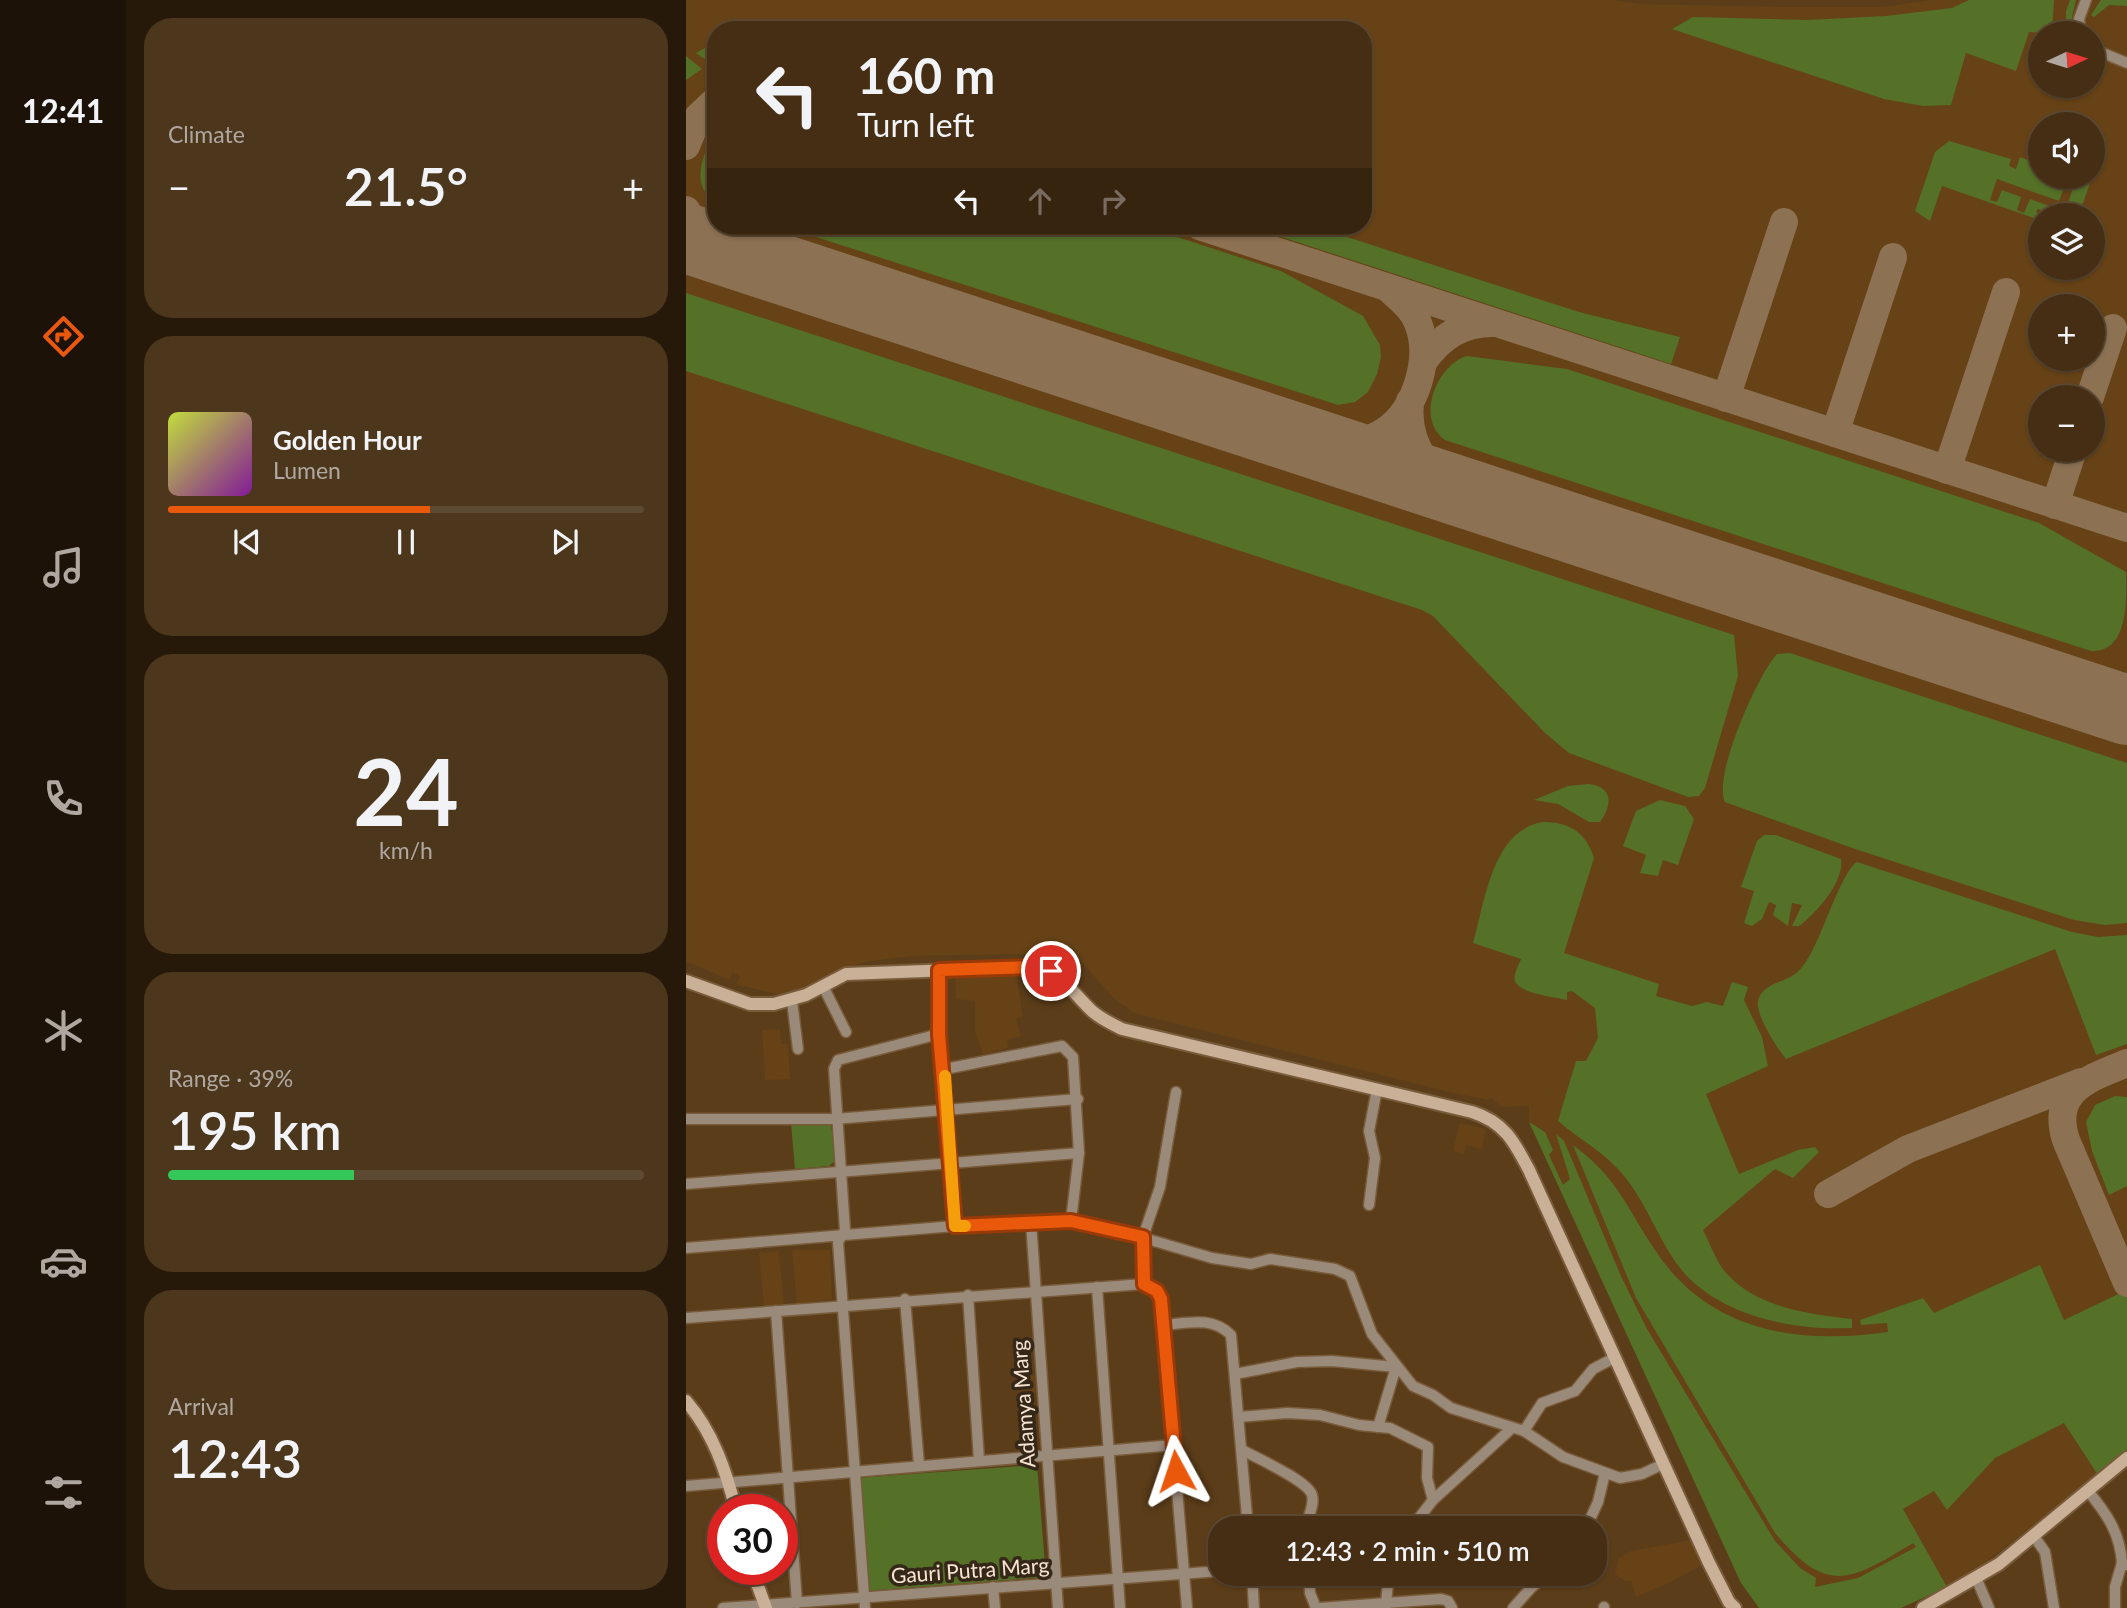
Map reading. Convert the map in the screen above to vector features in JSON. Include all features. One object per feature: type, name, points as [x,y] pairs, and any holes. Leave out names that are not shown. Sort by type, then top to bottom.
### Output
[{"type":"main road","points":[[686,981],[750,1004],[792,1001],[824,988],[846,974],[1034,967],[1051,971],[1065,981],[1093,1011],[1122,1029],[1487,1117],[1509,1134],[1535,1182],[1728,1606]]},
{"type":"main road","points":[[686,1401],[700,1418],[732,1494]]},
{"type":"main road","points":[[1923,1608],[1940,1605],[1977,1580],[2127,1458]]},
{"type":"main road","points":[[758,1585],[766,1607]]},
{"type":"street","points":[[2080,21],[2086,0]]},
{"type":"street","points":[[2105,54],[2127,64]]},
{"type":"street","points":[[939,970],[939,1034],[945,1069],[945,1112],[955,1226]]},
{"type":"street","points":[[824,988],[846,1031]]},
{"type":"street","points":[[792,1001],[798,1049]]},
{"type":"street","points":[[865,1603],[838,1242],[845,1230],[842,1173],[835,1119],[834,1069],[838,1060],[939,1034]]},
{"type":"street","points":[[945,1069],[1062,1046],[1073,1057],[1078,1100],[1079,1153],[1071,1221]]},
{"type":"street","points":[[1369,1205],[1375,1158],[1369,1131],[1377,1089]]},
{"type":"street","points":[[1144,1284],[1143,1237],[1160,1187],[1176,1092]]},
{"type":"street","points":[[686,1119],[835,1119],[1078,1100]]},
{"type":"street","points":[[686,1184],[1079,1153]]},
{"type":"street","points":[[686,1248],[955,1226],[1071,1221],[1143,1237],[1212,1258],[1251,1264],[1270,1259],[1335,1269],[1350,1276],[1372,1334],[1413,1386],[1433,1395],[1451,1408],[1524,1431],[1563,1457],[1620,1478],[1642,1474],[1664,1464]]},
{"type":"street","name":"Adamya Marg","points":[[1031,1222],[1058,1608]]},
{"type":"street","points":[[686,1318],[905,1299],[1144,1284],[1157,1291],[1163,1325],[1187,1608]]},
{"type":"street","points":[[1097,1287],[1120,1608]]},
{"type":"street","points":[[968,1295],[979,1460]]},
{"type":"street","points":[[905,1299],[919,1465]]},
{"type":"street","points":[[776,1311],[797,1603]]},
{"type":"street","points":[[1163,1325],[1211,1321],[1220,1324],[1231,1335],[1247,1516]]},
{"type":"street","points":[[1524,1431],[1542,1403],[1576,1391],[1593,1369],[1614,1357]]},
{"type":"street","points":[[1235,1374],[1297,1363],[1332,1361],[1396,1367]]},
{"type":"street","points":[[1378,1427],[1396,1367]]},
{"type":"street","points":[[1239,1417],[1305,1413],[1390,1428],[1428,1447],[1427,1478],[1433,1500]]},
{"type":"street","points":[[1420,1516],[1433,1500],[1512,1428]]},
{"type":"street","points":[[686,1486],[1174,1445]]},
{"type":"street","points":[[1242,1450],[1303,1484],[1312,1493],[1313,1505],[1310,1516]]},
{"type":"street","points":[[1592,1516],[1605,1473]]},
{"type":"street","points":[[2088,1491],[2105,1512],[2118,1535],[2124,1564],[2115,1587],[2115,1608]]},
{"type":"street","points":[[2033,1535],[2045,1552],[2054,1608]]},
{"type":"street","name":"Gauri Putra Marg","points":[[723,1608],[797,1603],[865,1603],[993,1587],[1208,1573]]},
{"type":"street","points":[[1977,1580],[1989,1608]]},
{"type":"street","points":[[1253,1586],[1254,1608]]},
{"type":"street","points":[[1310,1586],[1310,1593],[1318,1608],[1386,1606],[1441,1599],[1448,1601],[1452,1608]]},
{"type":"street","points":[[1386,1606],[1388,1586]]},
{"type":"street","points":[[1513,1608],[1533,1586]]},
{"type":"street","points":[[993,1587],[995,1608]]},
{"type":"street","points":[[923,1594],[924,1608]]},
{"type":"shaded area","points":[[686,0],[1612,0],[1641,4],[1882,7],[1932,0],[2127,0],[2127,1452],[1968,1576],[1901,1608],[1759,1608],[1741,1583],[1536,1138],[1529,1122],[1529,1106],[1501,1107],[1491,1097],[1489,1100],[1453,1093],[1134,1013],[1116,1000],[1080,961],[1064,953],[912,956],[864,962],[798,992],[776,994],[736,984],[740,976],[733,972],[729,980],[686,961]]},
{"type":"shaded area","points":[[1016,972],[1023,1017],[1016,1019],[1021,1036],[1007,1040],[1008,1048],[983,1054],[975,1031],[975,1001],[956,999],[955,974]]},
{"type":"shaded area","points":[[780,1029],[781,1044],[788,1044],[790,1079],[765,1080],[762,1030]]},
{"type":"shaded area","points":[[1460,1123],[1486,1129],[1482,1149],[1466,1145],[1464,1154],[1453,1151]]},
{"type":"shaded area","points":[[792,1250],[830,1250],[832,1299],[797,1304]]},
{"type":"shaded area","points":[[779,1251],[784,1305],[764,1307],[759,1253]]},
{"type":"shaded area","points":[[1024,1376],[1035,1376],[1036,1393],[1025,1394]]},
{"type":"shaded area","points":[[1691,1540],[1702,1565],[1669,1583],[1636,1597],[1631,1581],[1625,1581],[1615,1574],[1619,1558],[1631,1551]]},
{"type":"green space","points":[[1969,0],[2054,0],[2053,21],[2028,21],[2028,35],[2016,71],[1966,53],[1951,105],[1923,106],[1884,99],[1672,29],[1693,17],[1807,20],[1886,16],[1952,8]]},
{"type":"green space","points":[[2070,0],[2076,0],[2073,21],[2066,21]]},
{"type":"green space","points":[[2101,0],[2127,0],[2127,6],[2109,5],[2094,17],[2091,15]]},
{"type":"green space","points":[[707,47],[707,61],[696,53]]},
{"type":"green space","points":[[686,56],[702,69],[686,80]]},
{"type":"green space","points":[[1949,141],[2011,159],[2009,166],[2016,169],[2020,157],[2028,160],[2028,189],[2064,189],[2059,201],[1997,179],[1990,200],[1997,202],[2002,190],[2021,197],[2017,210],[2024,213],[2028,204],[2028,216],[1942,186],[1930,221],[1915,211],[1935,152]]},
{"type":"green space","points":[[707,148],[707,194],[701,179]]},
{"type":"green space","points":[[2073,189],[2088,189],[2083,203],[2068,203]]},
{"type":"green space","points":[[810,235],[1171,235],[1281,271],[1363,316],[1380,345],[1381,357],[1377,374],[1368,392],[1355,402],[1338,405]]},
{"type":"green space","points":[[1276,235],[1341,235],[1579,312],[1680,337],[1671,364]]},
{"type":"green space","points":[[686,293],[1734,635],[1738,676],[1705,788],[1699,796],[1688,797],[1569,753],[1545,733],[1433,616],[1422,610],[686,371]]},
{"type":"green space","points":[[1467,356],[1567,369],[2039,523],[2126,572],[2125,612],[2118,636],[2103,650],[2091,651],[1445,440],[1436,431],[1431,420],[1433,394],[1446,370]]},
{"type":"green space","points":[[1790,653],[2127,763],[2127,923],[2105,925],[2074,920],[1855,849],[1725,802],[1725,771],[1749,703],[1777,654]]},
{"type":"green space","points":[[1588,784],[1602,788],[1608,797],[1609,803],[1600,822],[1589,822],[1558,804],[1534,800],[1568,786]]},
{"type":"green space","points":[[1660,800],[1685,806],[1694,819],[1678,865],[1663,860],[1658,876],[1640,873],[1646,855],[1623,846],[1636,811]]},
{"type":"green space","points":[[1543,822],[1561,824],[1575,830],[1586,841],[1594,858],[1564,953],[1659,984],[1656,996],[1692,1006],[1707,1002],[1723,1006],[1732,982],[1748,987],[1744,1000],[1762,1037],[1768,1066],[1706,1094],[1739,1174],[1798,1150],[1815,1147],[1819,1152],[1793,1178],[1775,1169],[1703,1230],[1723,1269],[1739,1285],[1768,1302],[1784,1307],[1852,1319],[1852,1328],[1806,1327],[1782,1323],[1736,1309],[1715,1298],[1680,1268],[1639,1198],[1617,1168],[1558,1121],[1576,1061],[1586,1061],[1598,1038],[1595,1008],[1572,991],[1567,992],[1567,1000],[1524,989],[1515,981],[1515,973],[1521,959],[1473,943],[1493,870],[1502,853],[1512,839],[1526,828]]},
{"type":"green space","points":[[1764,835],[1776,835],[1841,859],[1839,877],[1834,887],[1813,914],[1799,926],[1792,926],[1802,905],[1792,903],[1788,926],[1773,915],[1776,905],[1769,902],[1762,919],[1752,926],[1744,923],[1754,891],[1741,887],[1757,841]]},
{"type":"green space","points":[[1857,862],[2072,932],[2098,937],[2127,935],[2127,1044],[2096,1055],[2055,949],[1786,1059],[1764,1023],[1758,1008],[1760,996],[1767,988],[1800,970],[1816,944],[1845,877]]},
{"type":"green space","points":[[2115,1096],[2127,1097],[2127,1186],[2109,1195],[2092,1151],[2086,1122],[2095,1105]]},
{"type":"green space","points":[[1529,1122],[1545,1132],[1553,1150],[1549,1155],[1563,1185],[1570,1179],[1556,1134],[1564,1141],[1621,1276],[1647,1329],[1775,1541],[1800,1568],[1816,1578],[1815,1587],[1858,1578],[1916,1547],[1913,1543],[1872,1567],[1840,1576],[1825,1574],[1810,1566],[1793,1553],[1775,1533],[1636,1298],[1573,1145],[1611,1181],[1655,1250],[1677,1278],[1702,1299],[1729,1315],[1758,1327],[1821,1336],[1888,1332],[1887,1323],[1861,1325],[1860,1320],[1923,1298],[1934,1313],[2040,1265],[2064,1320],[2127,1290],[2127,1452],[2098,1475],[2064,1423],[1995,1458],[1947,1510],[1934,1491],[1903,1509],[1947,1587],[1901,1608],[1759,1608],[1741,1583]]},
{"type":"green space","points":[[791,1123],[831,1125],[836,1160],[829,1166],[795,1169]]},
{"type":"green space","points":[[1037,1465],[1046,1577],[866,1591],[857,1478]]},
{"type":"taxiway","points":[[686,146],[698,117],[707,108]]},
{"type":"taxiway","points":[[686,210],[698,230],[726,252]]},
{"type":"taxiway","points":[[1726,398],[1784,222]]},
{"type":"taxiway","points":[[1227,235],[2127,528]]},
{"type":"taxiway","points":[[1835,433],[1893,257]]},
{"type":"taxiway","points":[[1328,448],[1364,441],[1385,431],[1396,422],[1413,397],[1422,367],[1422,337],[1413,313],[1390,290]]},
{"type":"taxiway","points":[[1947,470],[2006,292]]},
{"type":"taxiway","points":[[1423,362],[1437,345],[1453,333],[1472,325],[1493,323]]},
{"type":"taxiway","points":[[2094,385],[2113,328]]},
{"type":"taxiway","points":[[1410,401],[1409,415],[1418,449],[1448,488]]},
{"type":"taxiway","points":[[2055,505],[2069,462]]},
{"type":"taxiway","points":[[2082,695],[2127,688]]},
{"type":"taxiway","points":[[2127,1063],[2100,1074],[2077,1088],[2064,1109],[2063,1123],[2066,1140],[2127,1283]]},
{"type":"taxiway","points":[[1828,1194],[1908,1149],[2081,1082]]},
{"type":"runway","points":[[686,238],[2127,710]]},
{"type":"slow traffic","points":[[945,1076],[945,1112],[955,1226],[965,1226]]},
{"type":"route","points":[[1051,971],[1034,967],[939,970],[939,1034],[945,1069],[945,1112],[955,1226],[1071,1221],[1143,1237],[1144,1284],[1157,1291],[1161,1299],[1176,1471]]}]
